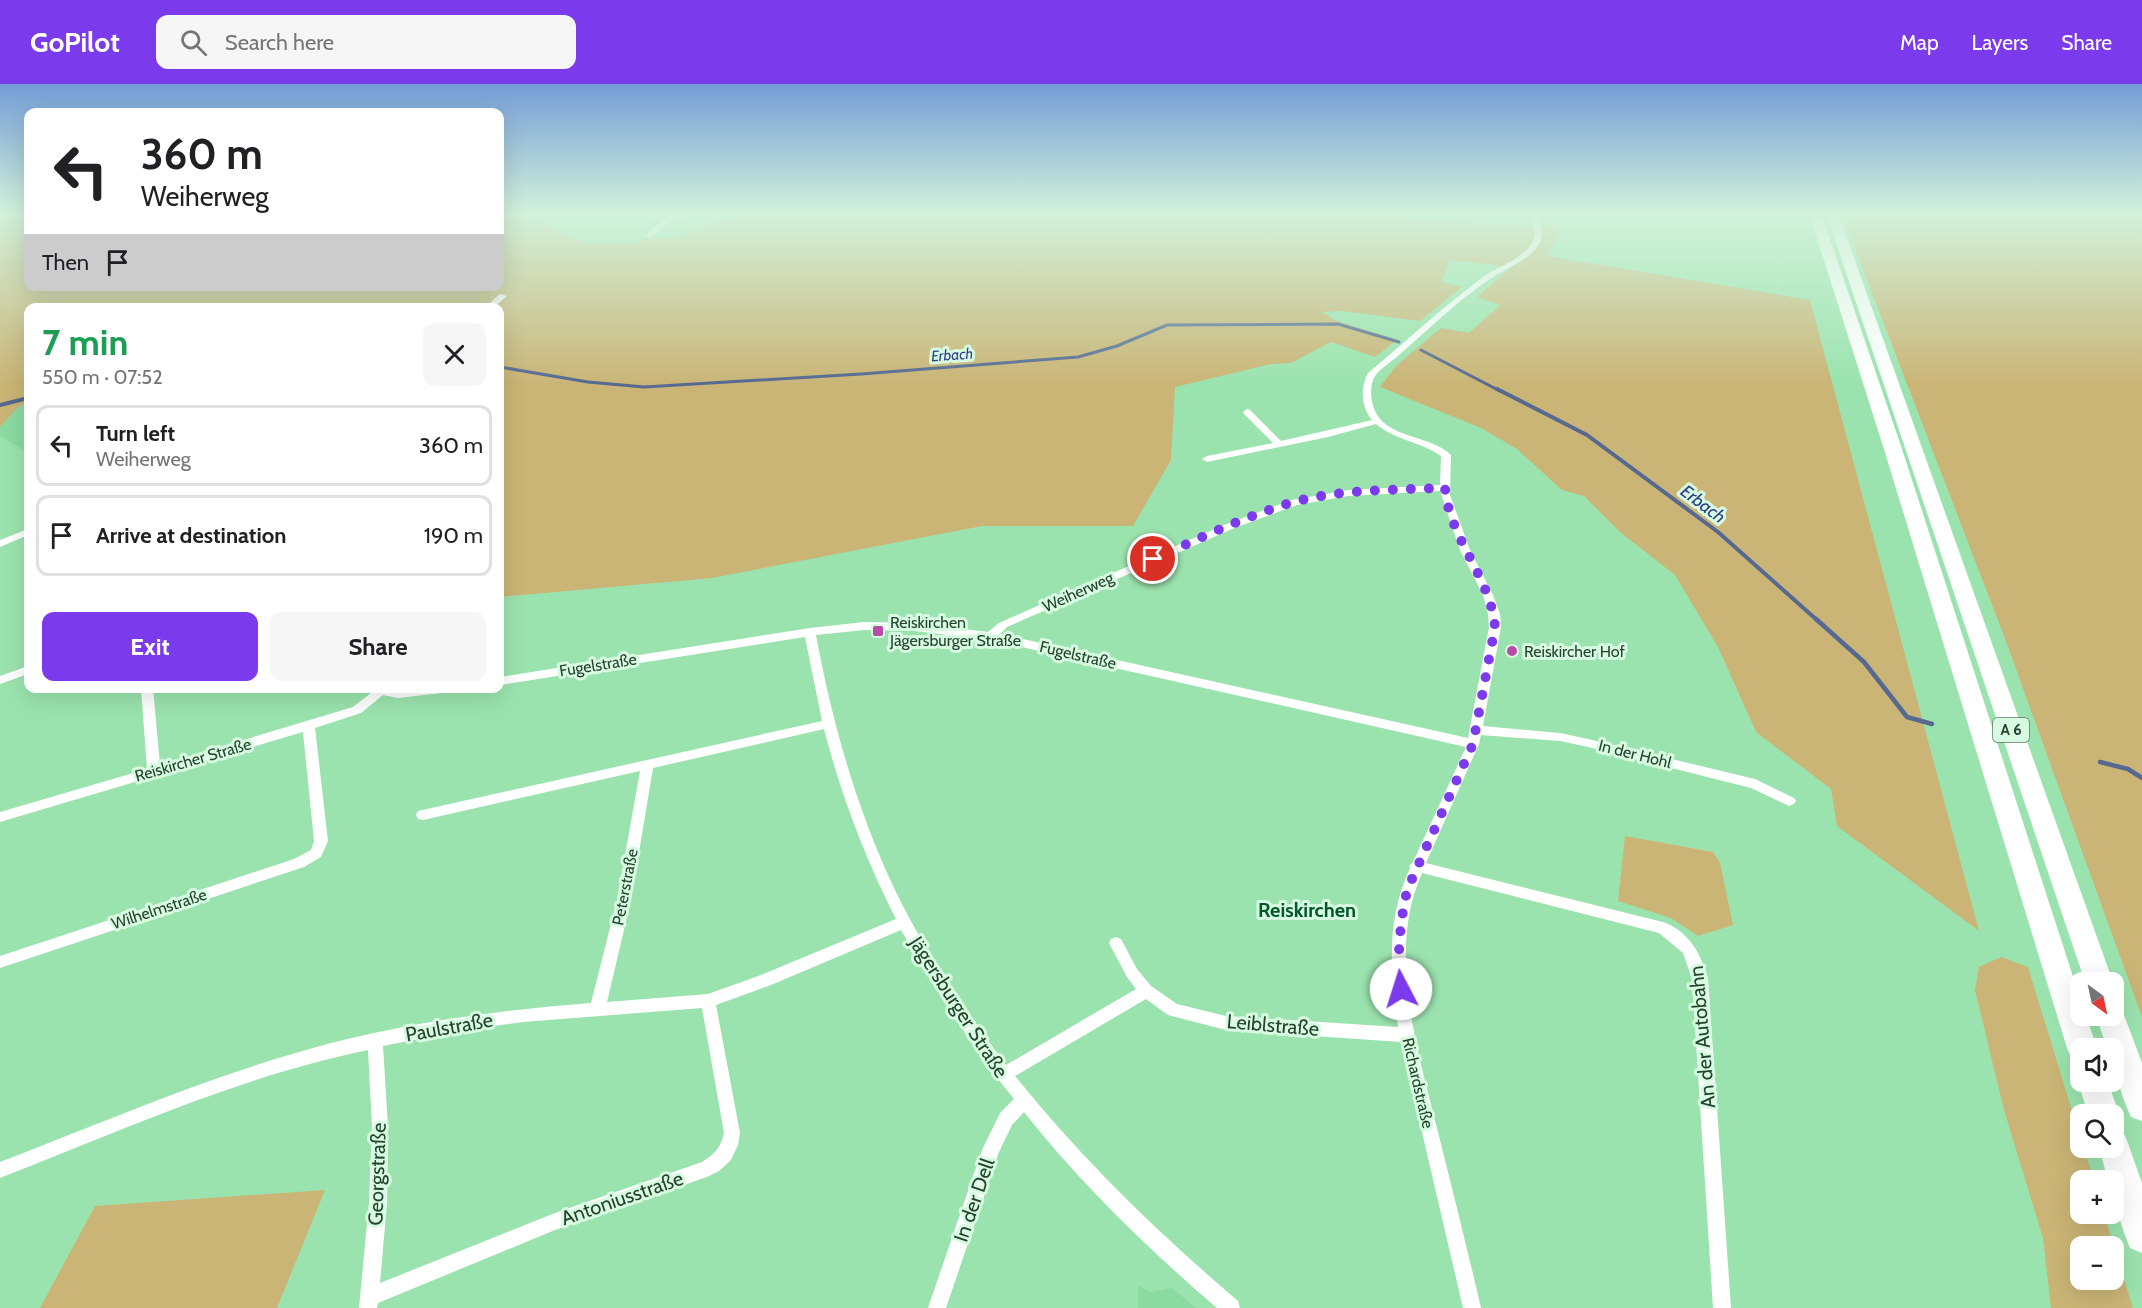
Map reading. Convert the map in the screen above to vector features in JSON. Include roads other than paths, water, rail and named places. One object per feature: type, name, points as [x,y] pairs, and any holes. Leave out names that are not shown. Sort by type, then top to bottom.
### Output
[{"type":"highway","name":"A 6","points":[[1834,270],[1892,446],[2079,1038]]},
{"type":"highway","name":"A 6","points":[[1852,270],[2095,972]]},
{"type":"highway","points":[[2114,1026],[2142,1107]]},
{"type":"highway","points":[[2118,1158],[2142,1236]]},
{"type":"street","points":[[1207,459],[1328,434],[1378,421],[1369,407],[1367,394],[1371,375],[1497,270]]},
{"type":"street","points":[[494,303],[504,296]]},
{"type":"street","points":[[1247,412],[1278,443]]},
{"type":"street","name":"Richardstraße","points":[[1378,421],[1390,430],[1430,444],[1446,455],[1445,488],[1459,536],[1488,595],[1494,614],[1492,651],[1474,737],[1407,890],[1401,922],[1398,966],[1407,1035],[1472,1308]]},
{"type":"street","name":"Weiherweg","points":[[991,636],[1003,625],[1077,592],[1233,525],[1295,502],[1348,493],[1445,488]]},
{"type":"street","points":[[0,544],[24,534]]},
{"type":"street","name":"Fugelstraße","points":[[504,680],[810,632],[884,626],[991,636],[1474,737]]},
{"type":"street","name":"Jägersburger Straße","points":[[810,632],[828,724],[860,822],[904,922],[948,996],[1003,1075],[1097,1186],[1190,1275],[1231,1308]]},
{"type":"street","points":[[0,680],[24,671]]},
{"type":"street","points":[[147,693],[154,772]]},
{"type":"street","name":"Reiskircher Straße","points":[[0,817],[309,726],[357,710],[379,693]]},
{"type":"street","points":[[389,693],[407,693]]},
{"type":"street","points":[[423,815],[828,724]]},
{"type":"street","name":"Wilhelmstraße","points":[[0,962],[299,863],[316,853],[321,841],[309,726]]},
{"type":"street","name":"In der Hohl","points":[[1474,737],[1560,737],[1755,784],[1789,801]]},
{"type":"street","name":"Peterstraße","points":[[598,1008],[624,900],[647,766]]},
{"type":"street","name":"An der Autobahn","points":[[1416,866],[1664,928],[1681,939],[1695,957],[1700,979],[1722,1308]]},
{"type":"street","name":"Paulstraße","points":[[0,1170],[262,1071],[375,1040],[463,1023],[598,1008],[652,1006],[708,1000],[766,980],[904,922]]},
{"type":"street","name":"Leiblstraße","points":[[1116,943],[1132,973],[1146,991],[1173,1010],[1226,1023],[1407,1035]]},
{"type":"street","points":[[1003,1075],[1146,991]]},
{"type":"street","name":"Antoniusstraße","points":[[369,1302],[503,1242],[584,1210],[707,1169],[723,1160],[730,1146],[732,1132],[708,1000]]},
{"type":"street","name":"Georgstraße","points":[[369,1302],[378,1203],[380,1127],[375,1040]]},
{"type":"street","name":"In der Dell","points":[[937,1308],[991,1150],[1006,1119],[1024,1100]]},
{"type":"waterway","name":"Erbach","points":[[504,368],[588,382],[644,387],[861,374],[1078,357],[1117,346],[1167,325],[1338,324],[1399,342]]},
{"type":"waterway","name":"Erbach","points":[[1421,350],[1500,391]]},
{"type":"waterway","name":"Erbach","points":[[1497,389],[1587,435],[1718,532],[1818,621]]},
{"type":"waterway","name":"Erbach","points":[[0,405],[24,399]]},
{"type":"waterway","name":"Erbach","points":[[1816,619],[1864,662],[1907,717],[1932,724]]},
{"type":"waterway","name":"Erbach","points":[[2100,762],[2128,769],[2142,778]]},
{"type":"place","name":"Reiskirchen Jägersburger Straße","points":[[878,631]]},
{"type":"place","name":"Reiskircher Hof","points":[[1512,651]]},
{"type":"district","name":"Reiskirchen","points":[[1307,910]]}]
